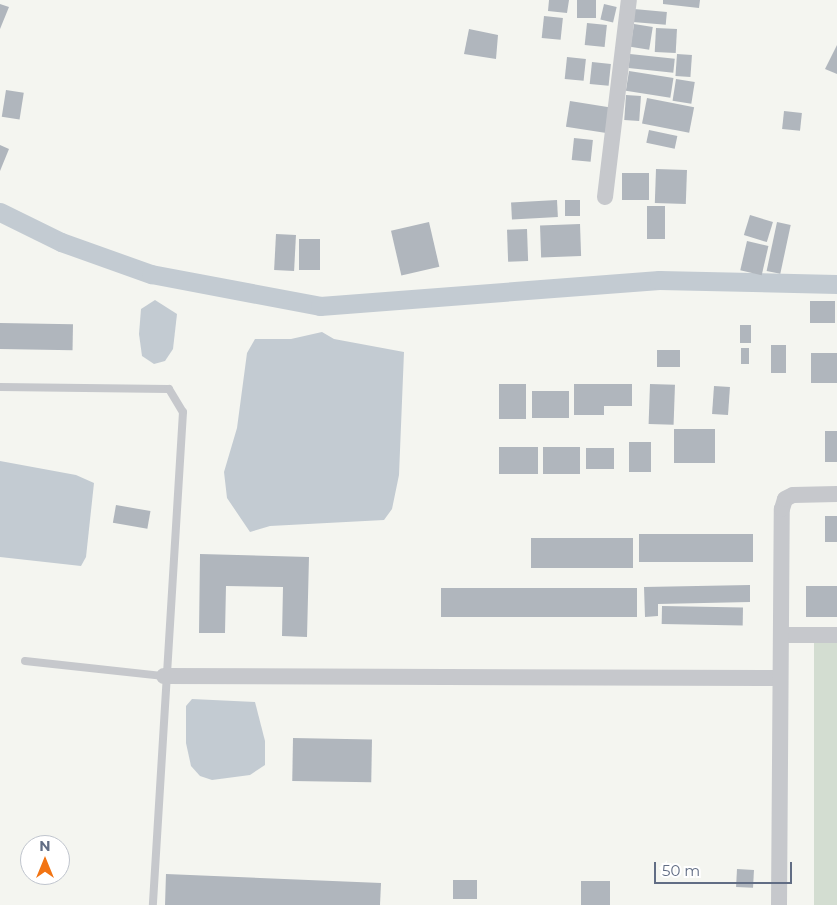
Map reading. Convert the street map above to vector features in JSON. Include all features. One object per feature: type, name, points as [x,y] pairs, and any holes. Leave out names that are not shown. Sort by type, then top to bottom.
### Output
[{"type":"street","points":[[606,198],[629,0]]},
{"type":"street","points":[[778,905],[780,678],[785,499],[837,494]]},
{"type":"street","points":[[781,635],[837,634]]},
{"type":"street","points":[[164,676],[780,678]]},
{"type":"lane","points":[[0,387],[169,389],[178,398],[183,412],[164,676],[154,905]]},
{"type":"lane","points":[[25,661],[164,676]]},
{"type":"shaded area","points":[[155,300],[177,314],[173,349],[165,361],[154,364],[142,356],[139,334],[141,309]]},
{"type":"shaded area","points":[[322,332],[334,339],[404,352],[399,475],[392,509],[384,520],[270,526],[250,532],[227,498],[224,472],[237,428],[247,353],[255,339],[291,339]]},
{"type":"shaded area","points":[[0,461],[76,475],[94,483],[86,557],[81,566],[0,557]]},
{"type":"shaded area","points":[[814,642],[837,642],[837,905],[814,905]]},
{"type":"shaded area","points":[[192,699],[255,702],[265,741],[265,765],[250,775],[212,780],[200,776],[191,766],[186,743],[186,706]]},
{"type":"building","points":[[549,0],[569,0],[567,13],[548,11]]},
{"type":"building","points":[[577,0],[596,0],[596,18],[577,18]]},
{"type":"building","points":[[663,0],[700,0],[699,8],[663,4]]},
{"type":"building","points":[[0,4],[9,7],[0,29]]},
{"type":"building","points":[[604,4],[617,7],[613,23],[600,20]]},
{"type":"building","points":[[634,9],[667,12],[666,25],[633,22]]},
{"type":"building","points":[[544,16],[563,18],[561,40],[542,38]]},
{"type":"building","points":[[587,23],[607,25],[605,47],[585,45]]},
{"type":"building","points":[[634,24],[653,27],[649,50],[630,47]]},
{"type":"building","points":[[656,28],[677,29],[676,53],[655,52]]},
{"type":"building","points":[[469,29],[498,35],[496,59],[464,54]]},
{"type":"building","points":[[837,45],[837,74],[825,69]]},
{"type":"building","points":[[630,54],[675,59],[673,73],[629,68]]},
{"type":"building","points":[[677,54],[692,55],[690,77],[675,76]]},
{"type":"building","points":[[567,57],[586,59],[584,81],[565,79]]},
{"type":"building","points":[[592,62],[611,64],[609,86],[590,84]]},
{"type":"building","points":[[629,71],[673,78],[670,98],[626,91]]},
{"type":"building","points":[[676,79],[695,82],[691,104],[673,101]]},
{"type":"building","points":[[6,90],[24,93],[20,119],[2,117]]},
{"type":"building","points":[[626,95],[641,96],[639,121],[624,120]]},
{"type":"building","points":[[647,98],[694,107],[689,133],[642,124]]},
{"type":"building","points":[[570,101],[618,109],[614,134],[566,127]]},
{"type":"building","points":[[784,111],[802,113],[800,131],[782,129]]},
{"type":"building","points":[[649,130],[677,136],[675,149],[646,143]]},
{"type":"building","points":[[574,138],[593,140],[591,162],[572,160]]},
{"type":"building","points":[[0,145],[9,149],[0,171]]},
{"type":"building","points":[[656,169],[687,170],[686,204],[655,203]]},
{"type":"building","points":[[622,173],[649,173],[649,200],[622,200]]},
{"type":"building","points":[[557,200],[558,217],[512,219],[511,202]]},
{"type":"building","points":[[565,200],[580,200],[580,216],[565,216]]},
{"type":"building","points":[[647,206],[665,206],[665,239],[647,239]]},
{"type":"building","points":[[750,215],[773,222],[767,242],[744,235]]},
{"type":"building","points":[[429,222],[439,267],[401,276],[391,231]]},
{"type":"building","points":[[777,222],[791,225],[780,274],[767,271]]},
{"type":"building","points":[[580,224],[581,256],[541,257],[540,225]]},
{"type":"building","points":[[527,229],[528,261],[508,262],[507,230]]},
{"type":"building","points":[[276,234],[296,235],[294,271],[274,270]]},
{"type":"building","points":[[299,239],[320,239],[320,270],[299,270]]},
{"type":"building","points":[[747,241],[768,246],[762,275],[740,270]]},
{"type":"building","points":[[810,301],[835,301],[835,323],[810,323]]},
{"type":"building","points":[[0,323],[73,324],[73,350],[0,349]]},
{"type":"building","points":[[740,325],[751,325],[751,343],[740,343]]},
{"type":"building","points":[[771,345],[786,345],[786,373],[771,373]]},
{"type":"building","points":[[741,348],[749,348],[749,364],[741,364]]},
{"type":"building","points":[[657,350],[680,350],[680,367],[657,367]]},
{"type":"building","points":[[811,353],[837,353],[837,383],[811,383]]},
{"type":"building","points":[[499,384],[526,384],[526,419],[499,419]]},
{"type":"building","points":[[574,384],[632,384],[632,406],[604,406],[604,415],[574,415]]},
{"type":"building","points":[[650,384],[675,385],[674,425],[649,424]]},
{"type":"building","points":[[714,386],[730,387],[728,415],[712,414]]},
{"type":"building","points":[[532,391],[569,391],[569,418],[532,418]]},
{"type":"building","points":[[674,429],[715,429],[715,463],[674,463]]},
{"type":"building","points":[[825,431],[837,431],[837,462],[825,462]]},
{"type":"building","points":[[629,442],[651,442],[651,472],[629,472]]},
{"type":"building","points":[[499,447],[538,447],[538,474],[499,474]]},
{"type":"building","points":[[543,447],[580,447],[580,474],[543,474]]},
{"type":"building","points":[[586,448],[614,448],[614,469],[586,469]]},
{"type":"building","points":[[116,505],[150,511],[147,529],[113,523]]},
{"type":"building","points":[[825,516],[837,516],[837,542],[825,542]]},
{"type":"building","points":[[639,534],[753,534],[753,562],[639,562]]},
{"type":"building","points":[[531,538],[633,538],[633,568],[531,568]]},
{"type":"building","points":[[200,554],[309,557],[307,637],[282,636],[283,587],[226,586],[225,633],[199,633]]},
{"type":"building","points":[[750,585],[750,602],[658,604],[658,616],[645,617],[644,587]]},
{"type":"building","points":[[806,586],[837,586],[837,617],[806,617]]},
{"type":"building","points":[[441,588],[637,588],[637,617],[441,617]]},
{"type":"building","points":[[662,606],[743,607],[743,625],[662,624]]},
{"type":"building","points":[[293,738],[372,739],[371,782],[292,781]]},
{"type":"building","points":[[737,869],[754,870],[753,888],[736,887]]},
{"type":"building","points":[[166,874],[381,883],[380,905],[165,905]]},
{"type":"building","points":[[453,880],[477,880],[477,899],[453,899]]},
{"type":"building","points":[[581,881],[610,881],[610,905],[581,905]]},
{"type":"waterway","points":[[0,212],[61,242],[151,274],[320,306],[659,280],[837,284]]}]
